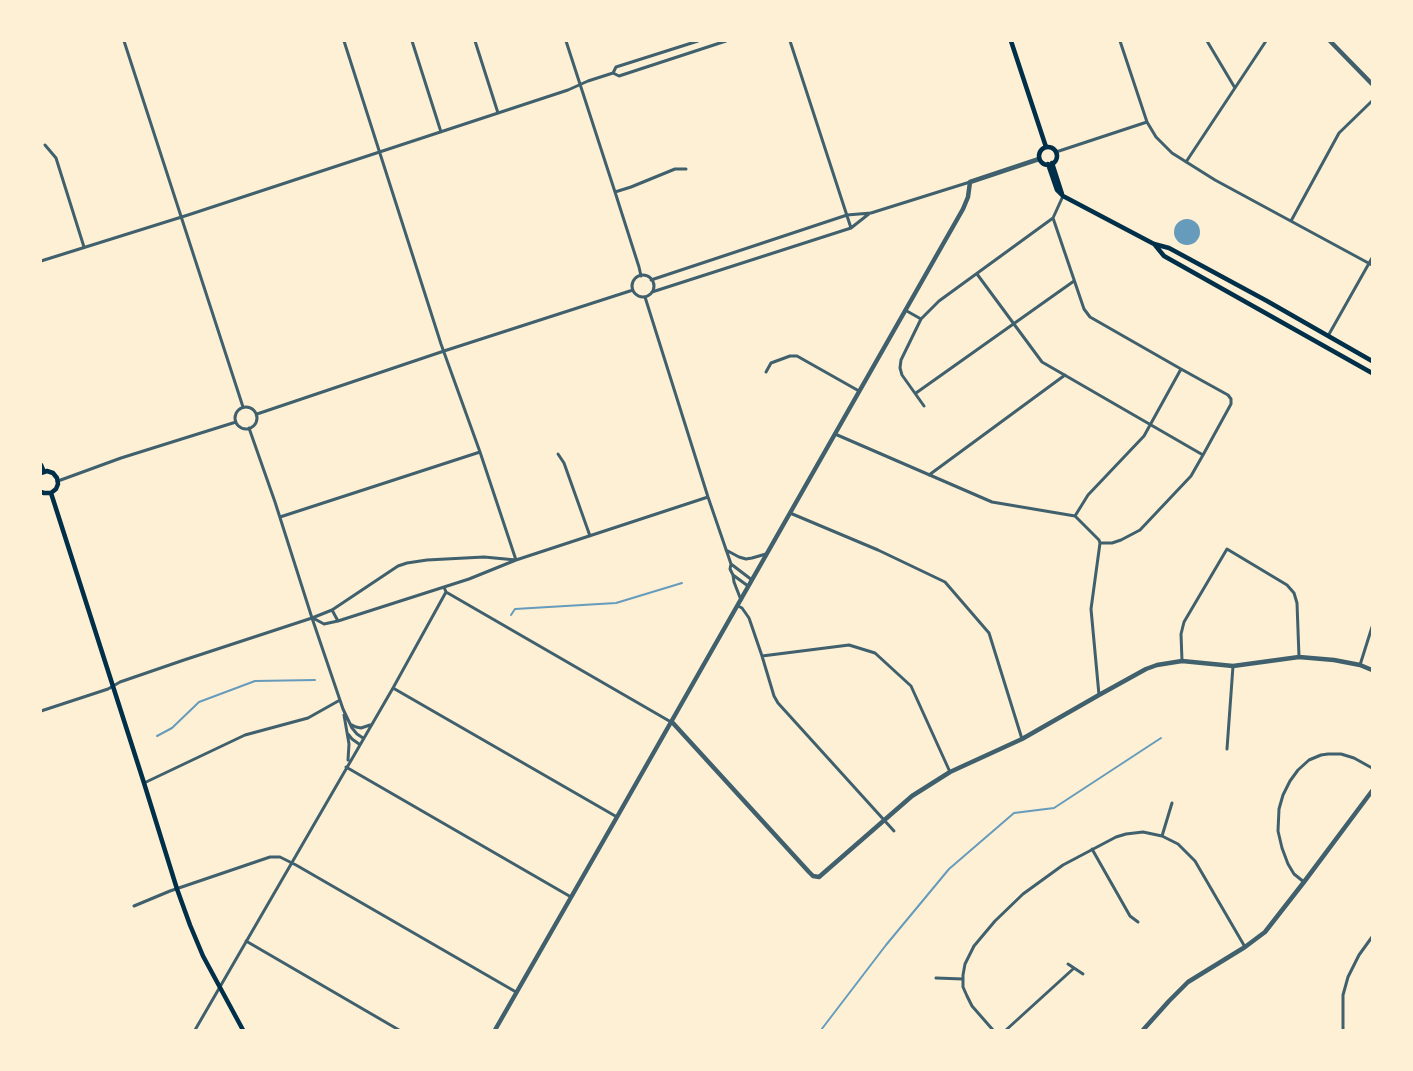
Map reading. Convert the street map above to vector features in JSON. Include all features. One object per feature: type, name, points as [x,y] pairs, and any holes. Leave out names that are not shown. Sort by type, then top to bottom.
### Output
[{"type":"main road","points":[[1011,41],[1046,147]]},
{"type":"main road","points":[[1046,147],[1056,152],[1056,159],[1050,164],[1043,163],[1040,159],[1039,153],[1046,147]]},
{"type":"main road","points":[[1050,164],[1057,190],[1063,196],[1154,244],[1169,248],[1372,361]]},
{"type":"main road","points":[[1154,244],[1164,256],[1372,373]]},
{"type":"main road","points":[[41,465],[43,472],[53,473],[58,481],[57,487],[51,493],[41,492]]},
{"type":"main road","points":[[51,493],[114,686],[177,889],[190,925],[219,988],[243,1030]]},
{"type":"street","points":[[124,41],[243,407]]},
{"type":"street","points":[[344,41],[444,351],[516,560]]},
{"type":"street","points":[[412,41],[441,132]]},
{"type":"street","points":[[475,41],[498,113]]},
{"type":"street","points":[[566,41],[639,267],[640,276]]},
{"type":"street","points":[[41,261],[498,113],[613,73],[616,68],[698,41]]},
{"type":"street","points":[[613,73],[618,76],[726,41]]},
{"type":"street","points":[[790,41],[851,228]]},
{"type":"street","points":[[1120,41],[1147,122],[1156,137],[1172,153],[1222,184],[1370,264]]},
{"type":"street","points":[[1207,41],[1235,88]]},
{"type":"street","points":[[1186,162],[1266,41]]},
{"type":"street","points":[[1330,41],[1372,84]]},
{"type":"street","points":[[1291,221],[1340,133],[1372,101]]},
{"type":"street","points":[[1056,152],[1147,122]]},
{"type":"street","points":[[45,145],[56,158],[84,248]]},
{"type":"street","points":[[651,280],[847,215],[871,213],[1040,159]]},
{"type":"street","points":[[615,192],[675,169],[686,169]]},
{"type":"street","points":[[495,1030],[738,606],[966,202],[970,182]]},
{"type":"street","points":[[924,406],[902,375],[900,368],[901,360],[922,319],[939,301],[1053,218],[1063,196]]},
{"type":"street","points":[[652,292],[654,286],[651,280],[645,276],[640,276],[634,281],[633,290],[636,295],[644,297],[652,292],[851,228],[871,213]]},
{"type":"street","points":[[1053,218],[1084,309],[1090,317],[1228,395],[1231,399],[1231,404],[1190,476],[1140,530],[1121,540],[1106,544],[1100,543]]},
{"type":"street","points":[[1328,336],[1372,258]]},
{"type":"street","points":[[977,274],[1042,362],[1203,455]]},
{"type":"street","points":[[916,393],[1074,281]]},
{"type":"street","points":[[257,414],[633,290]]},
{"type":"street","points":[[644,297],[741,600]]},
{"type":"street","points":[[905,310],[922,319]]},
{"type":"street","points":[[766,372],[771,363],[790,356],[796,356],[859,391]]},
{"type":"street","points":[[1075,516],[1088,495],[1144,436],[1181,369]]},
{"type":"street","points":[[929,475],[1065,376]]},
{"type":"street","points":[[243,407],[251,408],[257,414],[257,421],[250,428],[242,428],[236,422],[236,413],[243,407]]},
{"type":"street","points":[[58,481],[122,458],[236,422]]},
{"type":"street","points":[[250,428],[343,709],[354,732],[363,738]]},
{"type":"street","points":[[835,434],[992,502],[1075,516],[1100,543],[1091,609],[1099,695]]},
{"type":"street","points":[[280,517],[480,452]]},
{"type":"street","points":[[558,454],[564,462],[590,536]]},
{"type":"street","points":[[312,618],[324,624],[338,621],[489,572],[516,560],[708,497]]},
{"type":"street","points":[[790,512],[878,550],[945,582],[989,633],[1022,739]]},
{"type":"street","points":[[1182,662],[1181,634],[1184,622],[1227,549],[1287,585],[1294,593],[1297,603],[1299,657]]},
{"type":"street","points":[[726,550],[746,559],[766,554]]},
{"type":"street","points":[[41,711],[332,610],[398,566],[407,563],[484,557],[516,560]]},
{"type":"street","points":[[731,564],[752,580]]},
{"type":"street","points":[[733,575],[748,586]]},
{"type":"street","points":[[444,587],[446,592],[672,722],[809,872],[816,877],[822,875],[912,796],[950,772],[1022,739],[1146,669],[1157,665],[1182,662],[1233,666],[1299,657],[1334,660],[1360,665],[1372,670]]},
{"type":"street","points":[[194,1030],[393,688],[446,592]]},
{"type":"street","points":[[738,606],[748,616],[778,703],[894,832]]},
{"type":"street","points":[[332,610],[338,621]]},
{"type":"street","points":[[1360,665],[1372,627]]},
{"type":"street","points":[[762,656],[849,645],[875,653],[911,686],[950,772]]},
{"type":"street","points":[[1227,749],[1233,666]]},
{"type":"street","points":[[393,688],[617,818]]},
{"type":"street","points":[[144,783],[245,735],[308,718],[340,700]]},
{"type":"street","points":[[343,709],[349,751],[347,766]]},
{"type":"street","points":[[350,724],[361,728],[371,724]]},
{"type":"street","points":[[347,734],[359,744]]},
{"type":"street","points":[[1304,882],[1294,874],[1288,864],[1278,830],[1279,809],[1290,781],[1309,760],[1321,755],[1341,754],[1362,761],[1372,768]]},
{"type":"street","points":[[347,766],[571,897]]},
{"type":"street","points":[[1143,1030],[1188,982],[1245,947],[1272,924],[1372,790]]},
{"type":"street","points":[[1162,836],[1172,803]]},
{"type":"street","points":[[993,1030],[970,1002],[963,987],[964,968],[970,952],[1005,911],[1042,879],[1063,865],[1116,837],[1143,832],[1162,836],[1178,844],[1195,861],[1245,947]]},
{"type":"street","points":[[1092,849],[1130,916],[1138,922]]},
{"type":"street","points":[[134,906],[177,889],[270,858],[280,857],[516,992]]},
{"type":"street","points":[[1342,1030],[1343,995],[1348,977],[1359,955],[1372,937]]},
{"type":"street","points":[[246,941],[399,1030]]},
{"type":"street","points":[[1068,964],[1082,974]]},
{"type":"street","points":[[1006,1030],[1073,969]]},
{"type":"street","points":[[936,978],[963,979]]},
{"type":"water","points":[[1187,219],[1196,223],[1200,232],[1196,241],[1187,245],[1178,241],[1174,232],[1178,223]]},
{"type":"waterway","points":[[511,615],[515,609],[616,603],[682,583]]},
{"type":"waterway","points":[[157,736],[172,728],[199,702],[255,681],[315,680]]},
{"type":"waterway","points":[[821,1030],[886,945],[949,869],[1014,813],[1054,808],[1161,738]]}]
